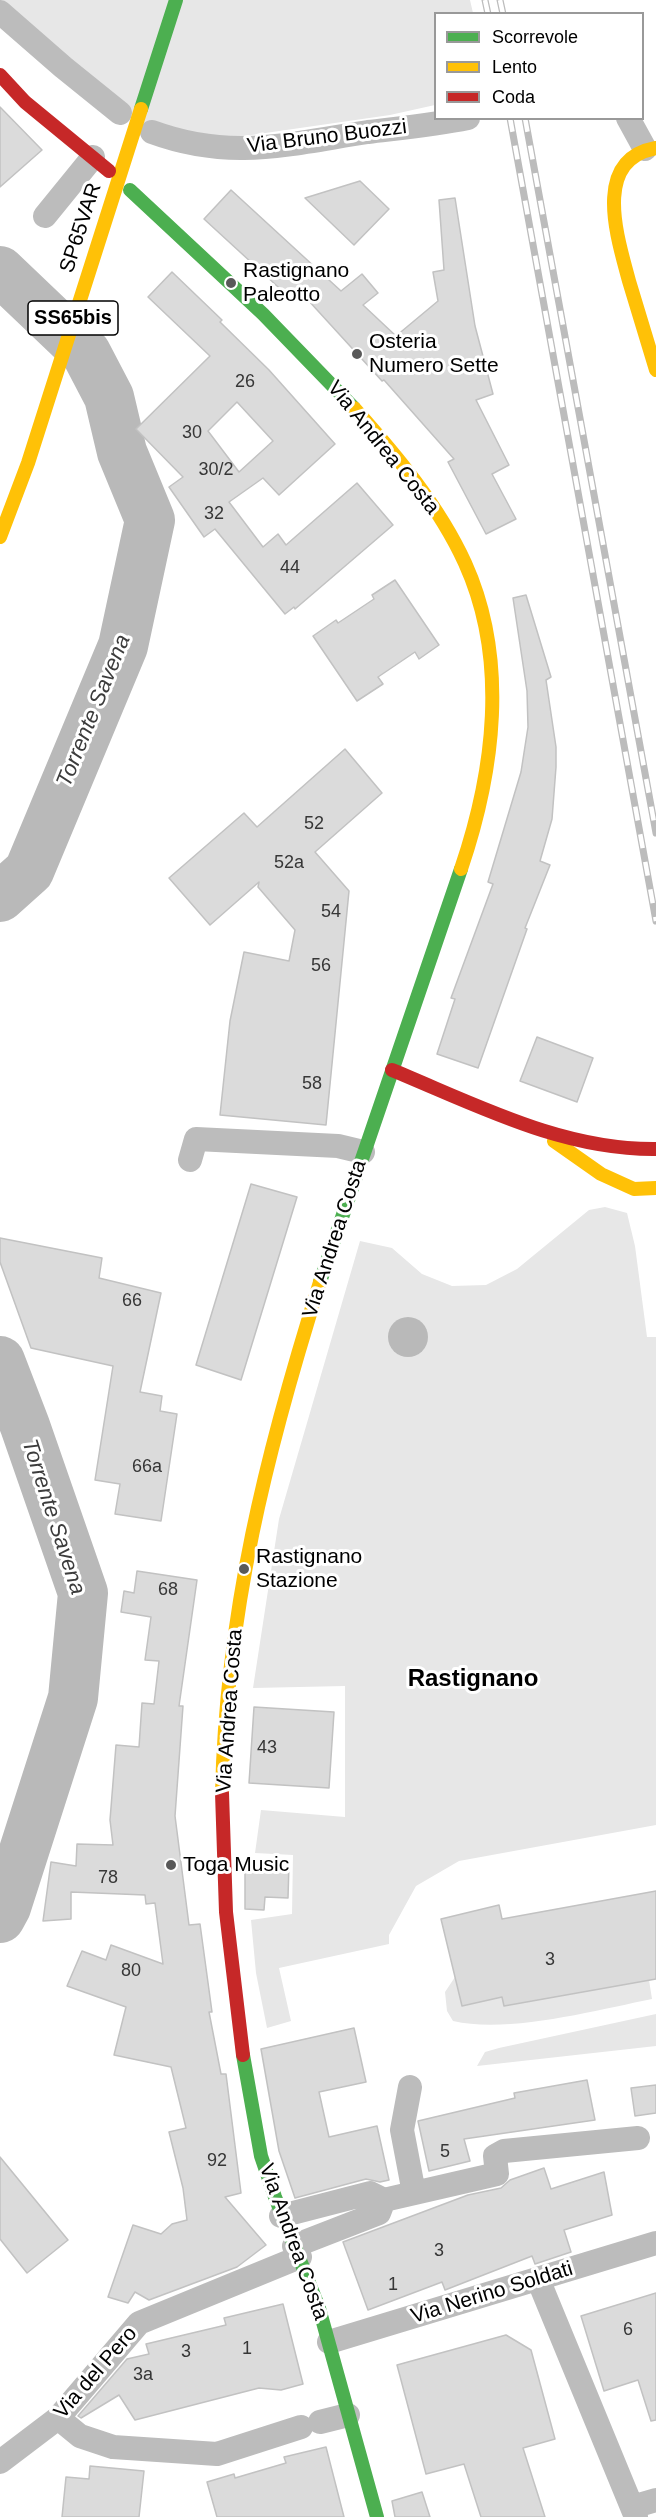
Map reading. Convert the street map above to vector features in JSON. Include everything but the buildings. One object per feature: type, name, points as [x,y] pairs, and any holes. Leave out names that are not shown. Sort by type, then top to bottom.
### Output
[{"type":"main road","name":"SP65VAR","points":[[0,537],[28,462],[176,0]]},
{"type":"main road","points":[[0,75],[25,102],[101,164]]},
{"type":"main road","points":[[650,148],[630,157],[622,166],[613,205],[614,222],[627,273],[656,370]]},
{"type":"main road","name":"Via Andrea Costa","points":[[130,190],[257,307],[328,379],[405,469],[441,520],[465,563],[478,598],[492,675],[491,722],[485,773],[474,831],[363,1152],[295,1362],[261,1484],[244,1569],[227,1688],[224,1846],[230,1954],[237,2020],[256,2133],[263,2166],[281,2216],[314,2293],[377,2517]]},
{"type":"main road","points":[[392,1070],[533,1126],[597,1145],[637,1151],[656,1149]]},
{"type":"main road","points":[[533,1126],[601,1174],[634,1189],[656,1188]]},
{"type":"street","points":[[0,12],[120,113]]},
{"type":"street","name":"Via Bruno Buozzi","points":[[152,132],[174,140],[210,148],[270,148],[455,120]]},
{"type":"street","points":[[629,120],[650,148]]},
{"type":"street","points":[[45,216],[101,164]]},
{"type":"street","points":[[190,1160],[196,1138],[338,1146],[363,1152]]},
{"type":"street","points":[[410,2086],[402,2130],[414,2193]]},
{"type":"street","points":[[281,2216],[370,2193],[384,2200],[497,2174],[495,2156],[504,2151],[638,2138]]},
{"type":"street","name":"Via del Pero","points":[[0,2462],[58,2418],[139,2323],[379,2213],[384,2200]]},
{"type":"street","name":"Via Nerino Soldati","points":[[329,2342],[656,2243]]},
{"type":"street","points":[[538,2279],[634,2512],[656,2500]]},
{"type":"street","points":[[58,2418],[80,2436],[113,2447],[217,2454],[311,2424],[348,2415]]},
{"type":"shaded area","points":[[0,0],[470,0],[473,12],[434,12],[434,105],[390,115],[217,140],[147,125],[0,3]]},
{"type":"shaded area","points":[[605,1207],[627,1213],[635,1246],[647,1337],[656,1337],[656,1825],[459,1861],[416,1886],[389,1935],[389,1944],[279,1968],[291,2021],[267,2028],[256,1973],[251,1920],[292,1914],[293,1855],[255,1853],[261,1810],[345,1817],[345,1686],[253,1688],[279,1519],[360,1241],[392,1248],[422,1274],[452,1286],[486,1285],[517,1269],[589,1210]]},
{"type":"shaded area","points":[[408,1317],[416,1318],[422,1323],[427,1329],[427,1345],[422,1351],[416,1356],[408,1357],[400,1356],[394,1351],[389,1345],[388,1337],[389,1329],[394,1323],[400,1318]]},
{"type":"shaded area","points":[[455,1977],[462,2006],[502,1997],[505,2006],[649,1980],[652,1999],[526,2023],[475,2024],[453,2021],[447,2011],[445,1992]]},
{"type":"shaded area","points":[[656,2014],[656,2046],[477,2066],[485,2052]]},
{"type":"waterway","name":"Torrente Savena","points":[[0,271],[86,353],[109,397],[122,452],[150,520],[123,646],[29,871],[0,897]]},
{"type":"waterway","name":"Torrente Savena","points":[[0,1361],[83,1593],[73,1698],[6,1907],[0,1918]]},
{"type":"railway","points":[[485,0],[488,12]]},
{"type":"railway","points":[[500,0],[503,12]]},
{"type":"railway","points":[[510,120],[656,921]]},
{"type":"railway","points":[[525,120],[656,833]]},
{"type":"traffic: fast","points":[[141,109],[176,0]]},
{"type":"traffic: fast","points":[[130,190],[263,314],[354,408]]},
{"type":"traffic: fast","points":[[320,1282],[461,869]]},
{"type":"traffic: fast","points":[[243,2055],[261,2156],[319,2308],[377,2517]]},
{"type":"traffic: slow","points":[[0,537],[28,463],[141,109]]},
{"type":"traffic: slow","points":[[656,148],[636,155],[623,168],[616,184],[614,203],[624,264],[656,370]]},
{"type":"traffic: slow","points":[[354,408],[401,463],[443,521],[465,563],[479,600],[488,638],[492,677],[492,716],[488,755],[482,794],[461,869]]},
{"type":"traffic: slow","points":[[554,1141],[601,1174],[634,1189],[656,1188]]},
{"type":"traffic: slow","points":[[222,1793],[231,1661],[252,1534],[282,1409],[320,1282]]},
{"type":"traffic: jam","points":[[0,75],[25,102],[109,171]]},
{"type":"traffic: jam","points":[[392,1070],[488,1111],[554,1134],[587,1142],[656,1149]]},
{"type":"traffic: jam","points":[[222,1793],[226,1912],[243,2055]]},
{"type":"place","name":"Rastignano Paleotto","points":[[231,283]]},
{"type":"place","name":"Osteria Numero Sette","points":[[357,354]]},
{"type":"place","name":"Rastignano Stazione","points":[[244,1569]]},
{"type":"place","name":"Toga Music","points":[[171,1865]]},
{"type":"district","name":"Rastignano","points":[[473,1679]]}]
